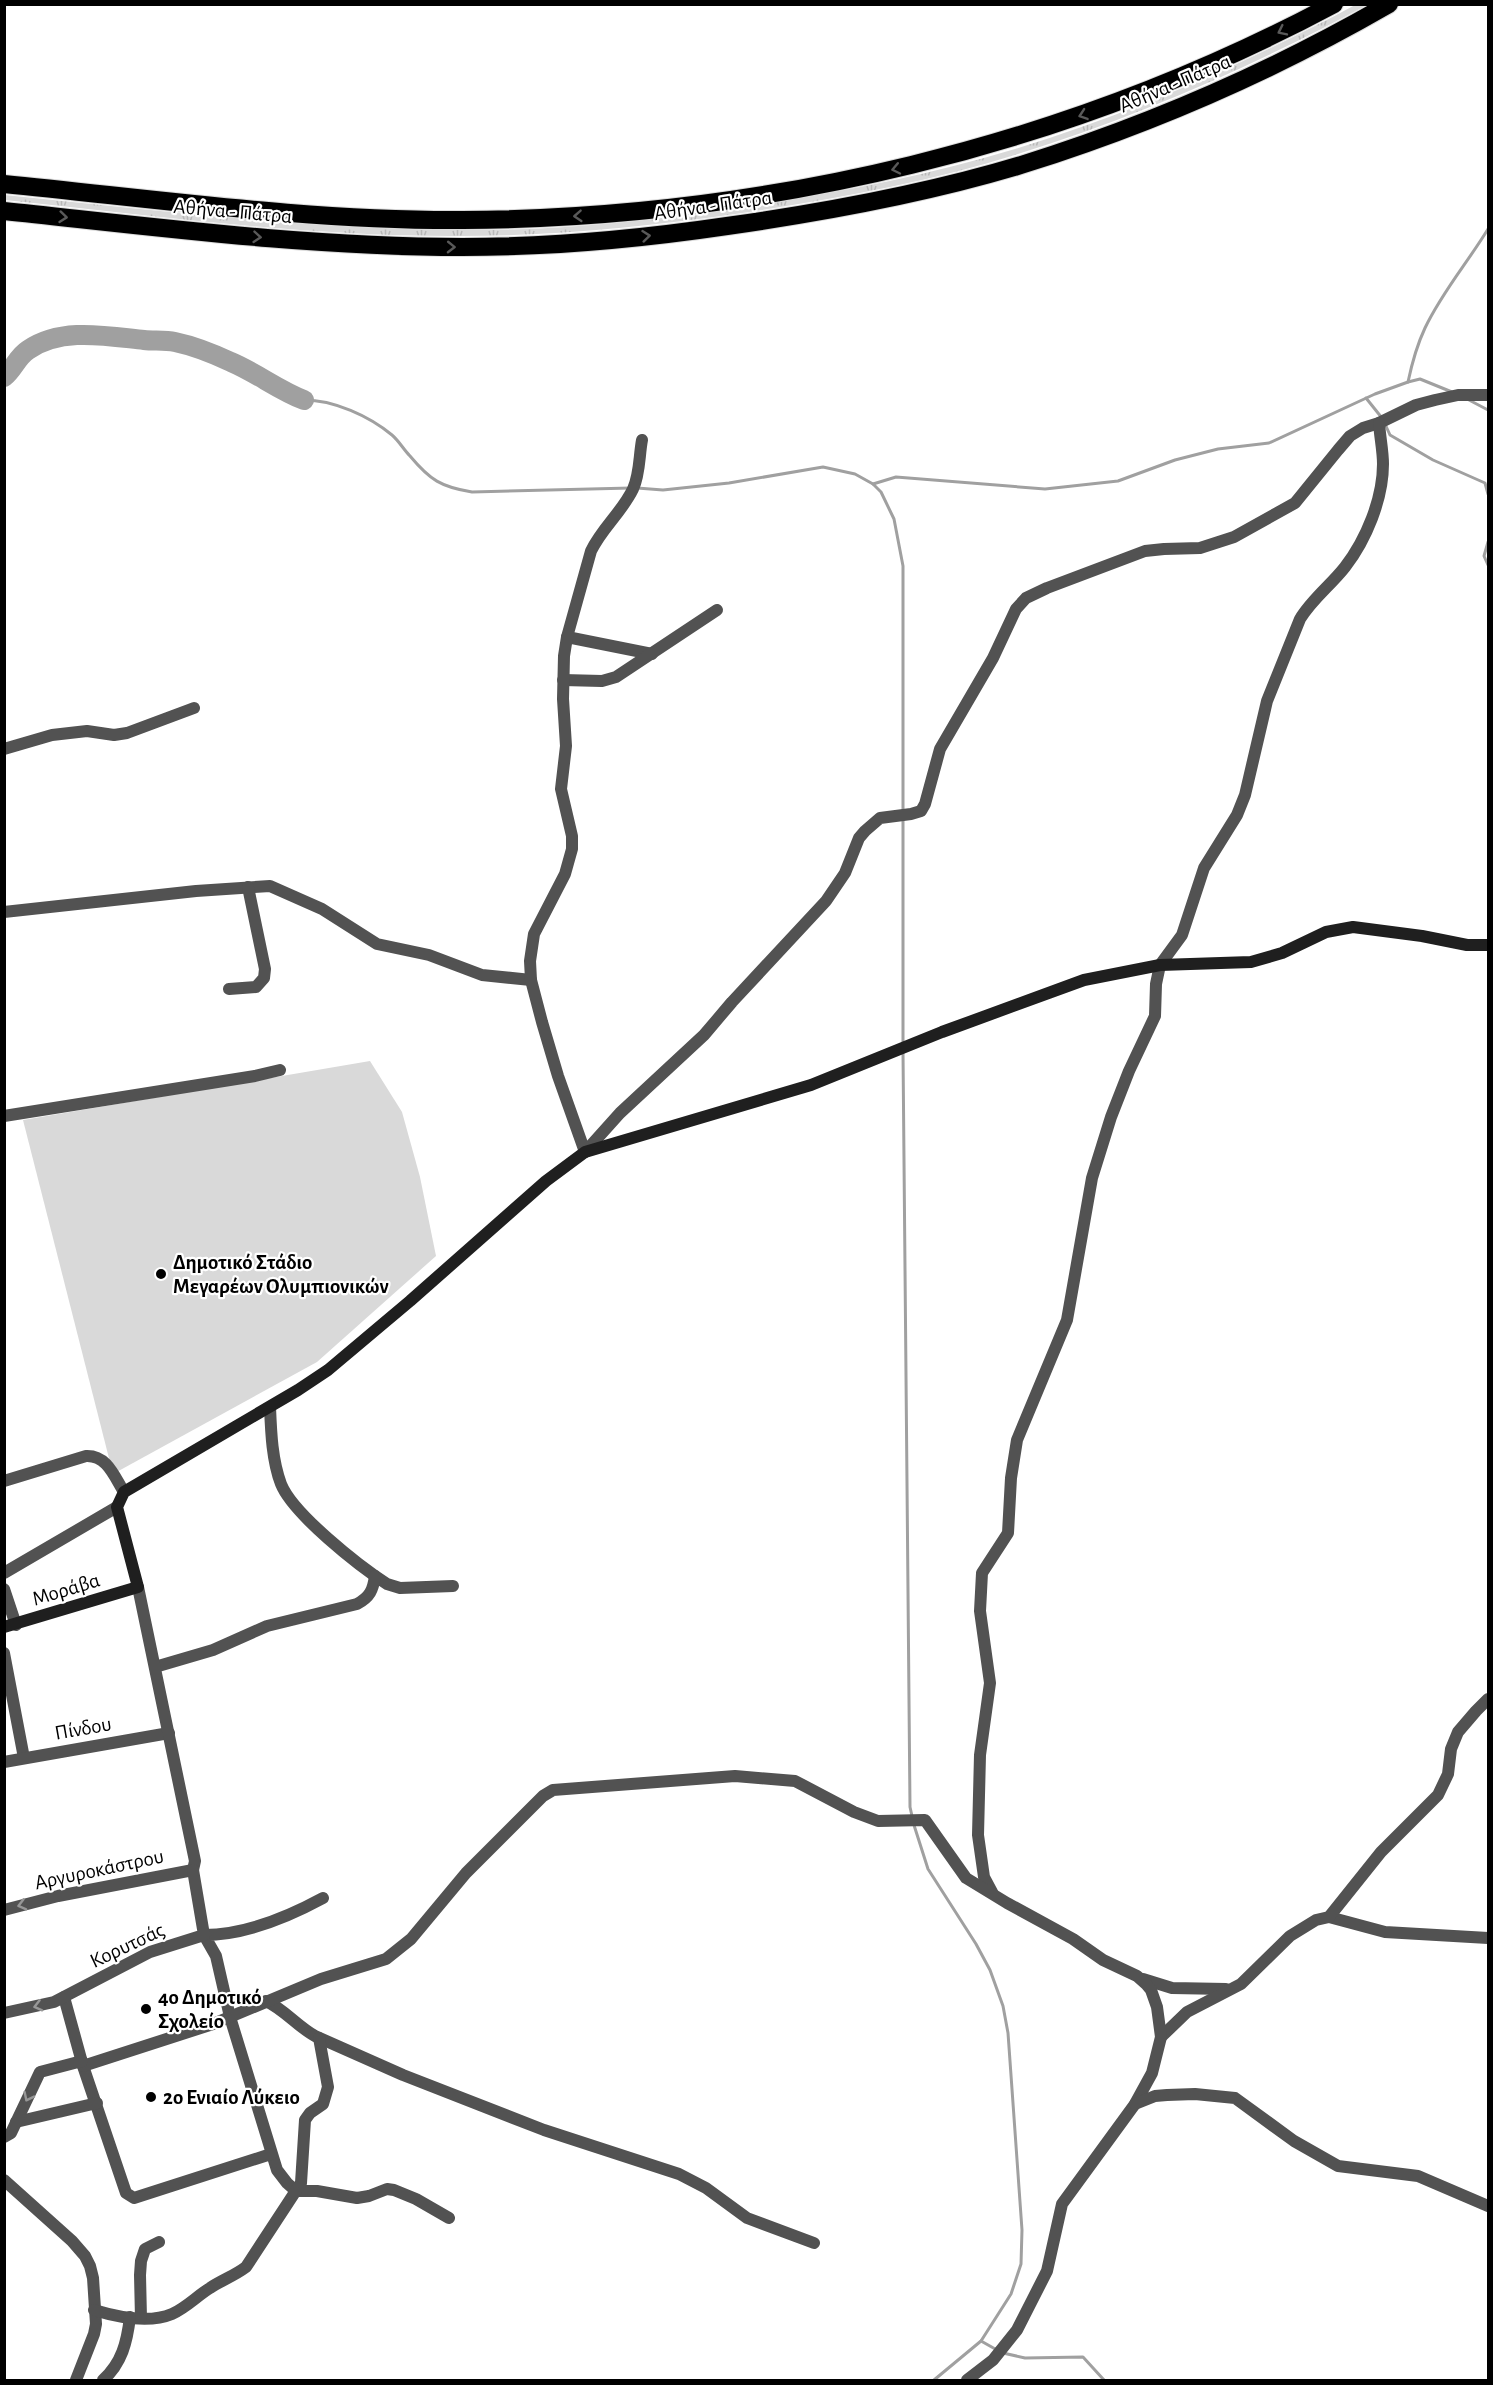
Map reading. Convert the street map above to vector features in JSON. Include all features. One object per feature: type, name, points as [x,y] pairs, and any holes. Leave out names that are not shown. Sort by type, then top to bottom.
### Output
[{"type":"highway","name":"Αθήνα - Πάτρα","points":[[4,184],[254,209],[380,218],[460,220],[540,218],[683,205],[858,177],[937,160],[1014,139],[1093,112],[1174,80],[1248,48],[1334,4]]},
{"type":"highway","name":"Αθήνα - Πάτρα","points":[[4,211],[274,238],[370,245],[461,247],[604,241],[758,222],[916,192],[995,172],[1066,150],[1226,87],[1299,53],[1389,4]]},
{"type":"street","points":[[4,1573],[117,1507],[124,1492],[314,1380],[343,1358],[546,1181],[585,1152],[620,1113],[704,1035],[826,901],[845,873],[860,838],[885,816],[921,811],[940,749],[993,658],[1016,609],[1026,598],[1145,552],[1209,547],[1234,537],[1295,503],[1350,436],[1363,428],[1398,412],[1435,400],[1458,395],[1488,395]]},
{"type":"street","points":[[992,1892],[984,1877],[978,1835],[980,1755],[990,1683],[980,1611],[981,1579],[984,1569],[1008,1533],[1011,1478],[1017,1440],[1064,1329],[1072,1299],[1092,1178],[1111,1117],[1129,1071],[1155,1016],[1156,984],[1160,965],[1182,935],[1204,868],[1237,815],[1245,795],[1267,701],[1299,619],[1347,565],[1373,516],[1383,463],[1378,423]]},
{"type":"street","points":[[585,1152],[558,1076],[531,980],[530,953],[534,934],[565,874],[572,849],[572,836],[561,789],[566,746],[563,680],[567,637],[594,545],[634,488],[639,470],[642,440]]},
{"type":"street","points":[[563,680],[602,681],[616,677],[717,610]]},
{"type":"street","points":[[567,637],[652,654]]},
{"type":"street","points":[[4,749],[52,735],[87,731],[114,735],[127,733],[194,708]]},
{"type":"street","points":[[4,912],[270,886],[336,917],[363,937],[377,944],[429,955],[482,975],[531,980]]},
{"type":"street","points":[[229,989],[256,987],[264,978],[265,969],[248,887]]},
{"type":"street","points":[[585,1152],[784,1094],[942,1032],[1084,980],[1160,965],[1263,960],[1326,932],[1353,927],[1422,936],[1467,945],[1488,945]]},
{"type":"street","points":[[4,1116],[232,1080],[280,1070]]},
{"type":"street","points":[[270,1407],[276,1468],[281,1485],[304,1517],[387,1584],[400,1588],[453,1586]]},
{"type":"street","points":[[4,1480],[95,1455],[104,1459],[124,1492]]},
{"type":"street","points":[[117,1507],[138,1587],[169,1732],[194,1865],[204,1935],[216,1956],[230,2017],[281,2177],[296,2191],[317,2191],[357,2198],[387,2189],[394,2190],[416,2199],[449,2218]]},
{"type":"street","points":[[155,1667],[213,1650],[267,1626],[357,1604],[367,1598],[373,1587],[375,1576]]},
{"type":"street","name":"Μοράβα","points":[[10,1626],[138,1587]]},
{"type":"street","points":[[4,1589],[10,1626]]},
{"type":"street","points":[[4,1653],[24,1758]]},
{"type":"street","points":[[1329,1917],[1381,1852],[1438,1795],[1448,1774],[1452,1749],[1458,1732],[1488,1700]]},
{"type":"street","name":"Πίνδου","points":[[4,1762],[169,1732]]},
{"type":"street","points":[[4,2137],[11,2133],[40,2073],[83,2064],[230,2017],[321,1979],[377,1963],[403,1947],[466,1873],[543,1796],[552,1790],[728,1776],[763,1777],[800,1783],[854,1812],[886,1822],[925,1820],[966,1878],[1073,1939],[1103,1960],[1137,1976],[1172,1988],[1230,1989]]},
{"type":"street","name":"Αργυροκάστρου","points":[[4,1910],[194,1865]]},
{"type":"street","name":"Κορυτσάς","points":[[4,2013],[43,2006],[150,1952],[204,1935],[226,1934],[270,1921],[323,1898]]},
{"type":"street","points":[[1161,2037],[1187,2012],[1241,1984],[1290,1936],[1316,1920],[1329,1917],[1385,1932],[1488,1938]]},
{"type":"street","points":[[967,2380],[993,2360],[1017,2330],[1047,2271],[1062,2204],[1135,2104],[1152,2073],[1161,2037],[1155,1999],[1151,1990],[1137,1976]]},
{"type":"street","points":[[64,1997],[83,2064],[129,2197],[134,2198],[272,2154]]},
{"type":"street","points":[[266,2001],[287,2013],[303,2029],[319,2038],[403,2075],[555,2134],[679,2174],[706,2188],[747,2218],[814,2243]]},
{"type":"street","points":[[94,2310],[113,2316],[160,2318],[172,2314],[246,2267],[301,2183],[304,2164],[304,2120],[309,2113],[323,2104],[328,2086],[319,2038]]},
{"type":"street","points":[[1135,2104],[1155,2096],[1167,2095],[1213,2095],[1235,2098],[1294,2141],[1338,2166],[1418,2176],[1488,2205]]},
{"type":"street","points":[[16,2122],[97,2103]]},
{"type":"street","points":[[4,2180],[46,2216],[85,2256],[93,2278],[94,2334],[76,2380]]},
{"type":"street","points":[[103,2380],[120,2361],[136,2318],[141,2261],[145,2248],[159,2242]]},
{"type":"green space","points":[[1355,5],[1367,5],[1283,48],[1196,88],[1063,139],[948,174],[842,197],[735,214],[633,227],[564,232],[495,236],[404,235],[233,224],[5,200],[5,195],[287,222],[457,230],[589,225],[721,210],[795,199],[906,177],[979,159],[1059,135],[1146,103],[1231,67]]},
{"type":"green space","points":[[370,1061],[402,1112],[420,1177],[436,1256],[317,1362],[113,1474],[23,1120]]},
{"type":"waterway","points":[[1408,382],[1422,334],[1447,290],[1488,229]]},
{"type":"waterway","points":[[4,377],[24,353],[41,343],[69,336],[99,335],[171,341],[189,346],[241,366],[304,400]]},
{"type":"waterway","points":[[873,484],[896,477],[1045,489],[1118,481],[1175,460],[1218,449],[1269,443],[1375,394],[1408,382],[1420,379],[1452,392]]},
{"type":"waterway","points":[[1366,398],[1382,418]]},
{"type":"waterway","points":[[304,400],[339,406],[373,422],[395,437],[430,477],[452,488],[472,492],[631,488]]},
{"type":"waterway","points":[[1469,400],[1488,410]]},
{"type":"waterway","points":[[1385,424],[1390,435],[1433,460],[1485,483],[1488,494]]},
{"type":"waterway","points":[[637,488],[663,490],[729,483],[823,467],[855,474],[873,484],[881,492],[894,519],[903,566],[903,811]]},
{"type":"waterway","points":[[1488,542],[1484,556],[1488,565]]},
{"type":"waterway","points":[[903,818],[903,1045]]},
{"type":"waterway","points":[[903,1052],[910,1807],[912,1816]]},
{"type":"waterway","points":[[913,1822],[928,1869],[976,1944],[990,1970],[1003,2006],[1008,2033],[1022,2230],[1021,2264],[1011,2294],[981,2341],[934,2380]]},
{"type":"waterway","points":[[981,2341],[997,2350]]},
{"type":"waterway","points":[[1003,2353],[1025,2358],[1083,2357],[1104,2380]]},
{"type":"place","name":"Δημοτικό Στάδιο Μεγαρέων Ολυμπιονικών","points":[[161,1274]]},
{"type":"place","name":"4ο Δημοτικό Σχολείο","points":[[146,2009]]},
{"type":"place","name":"2ο Ενιαίο Λύκειο","points":[[151,2097]]}]
